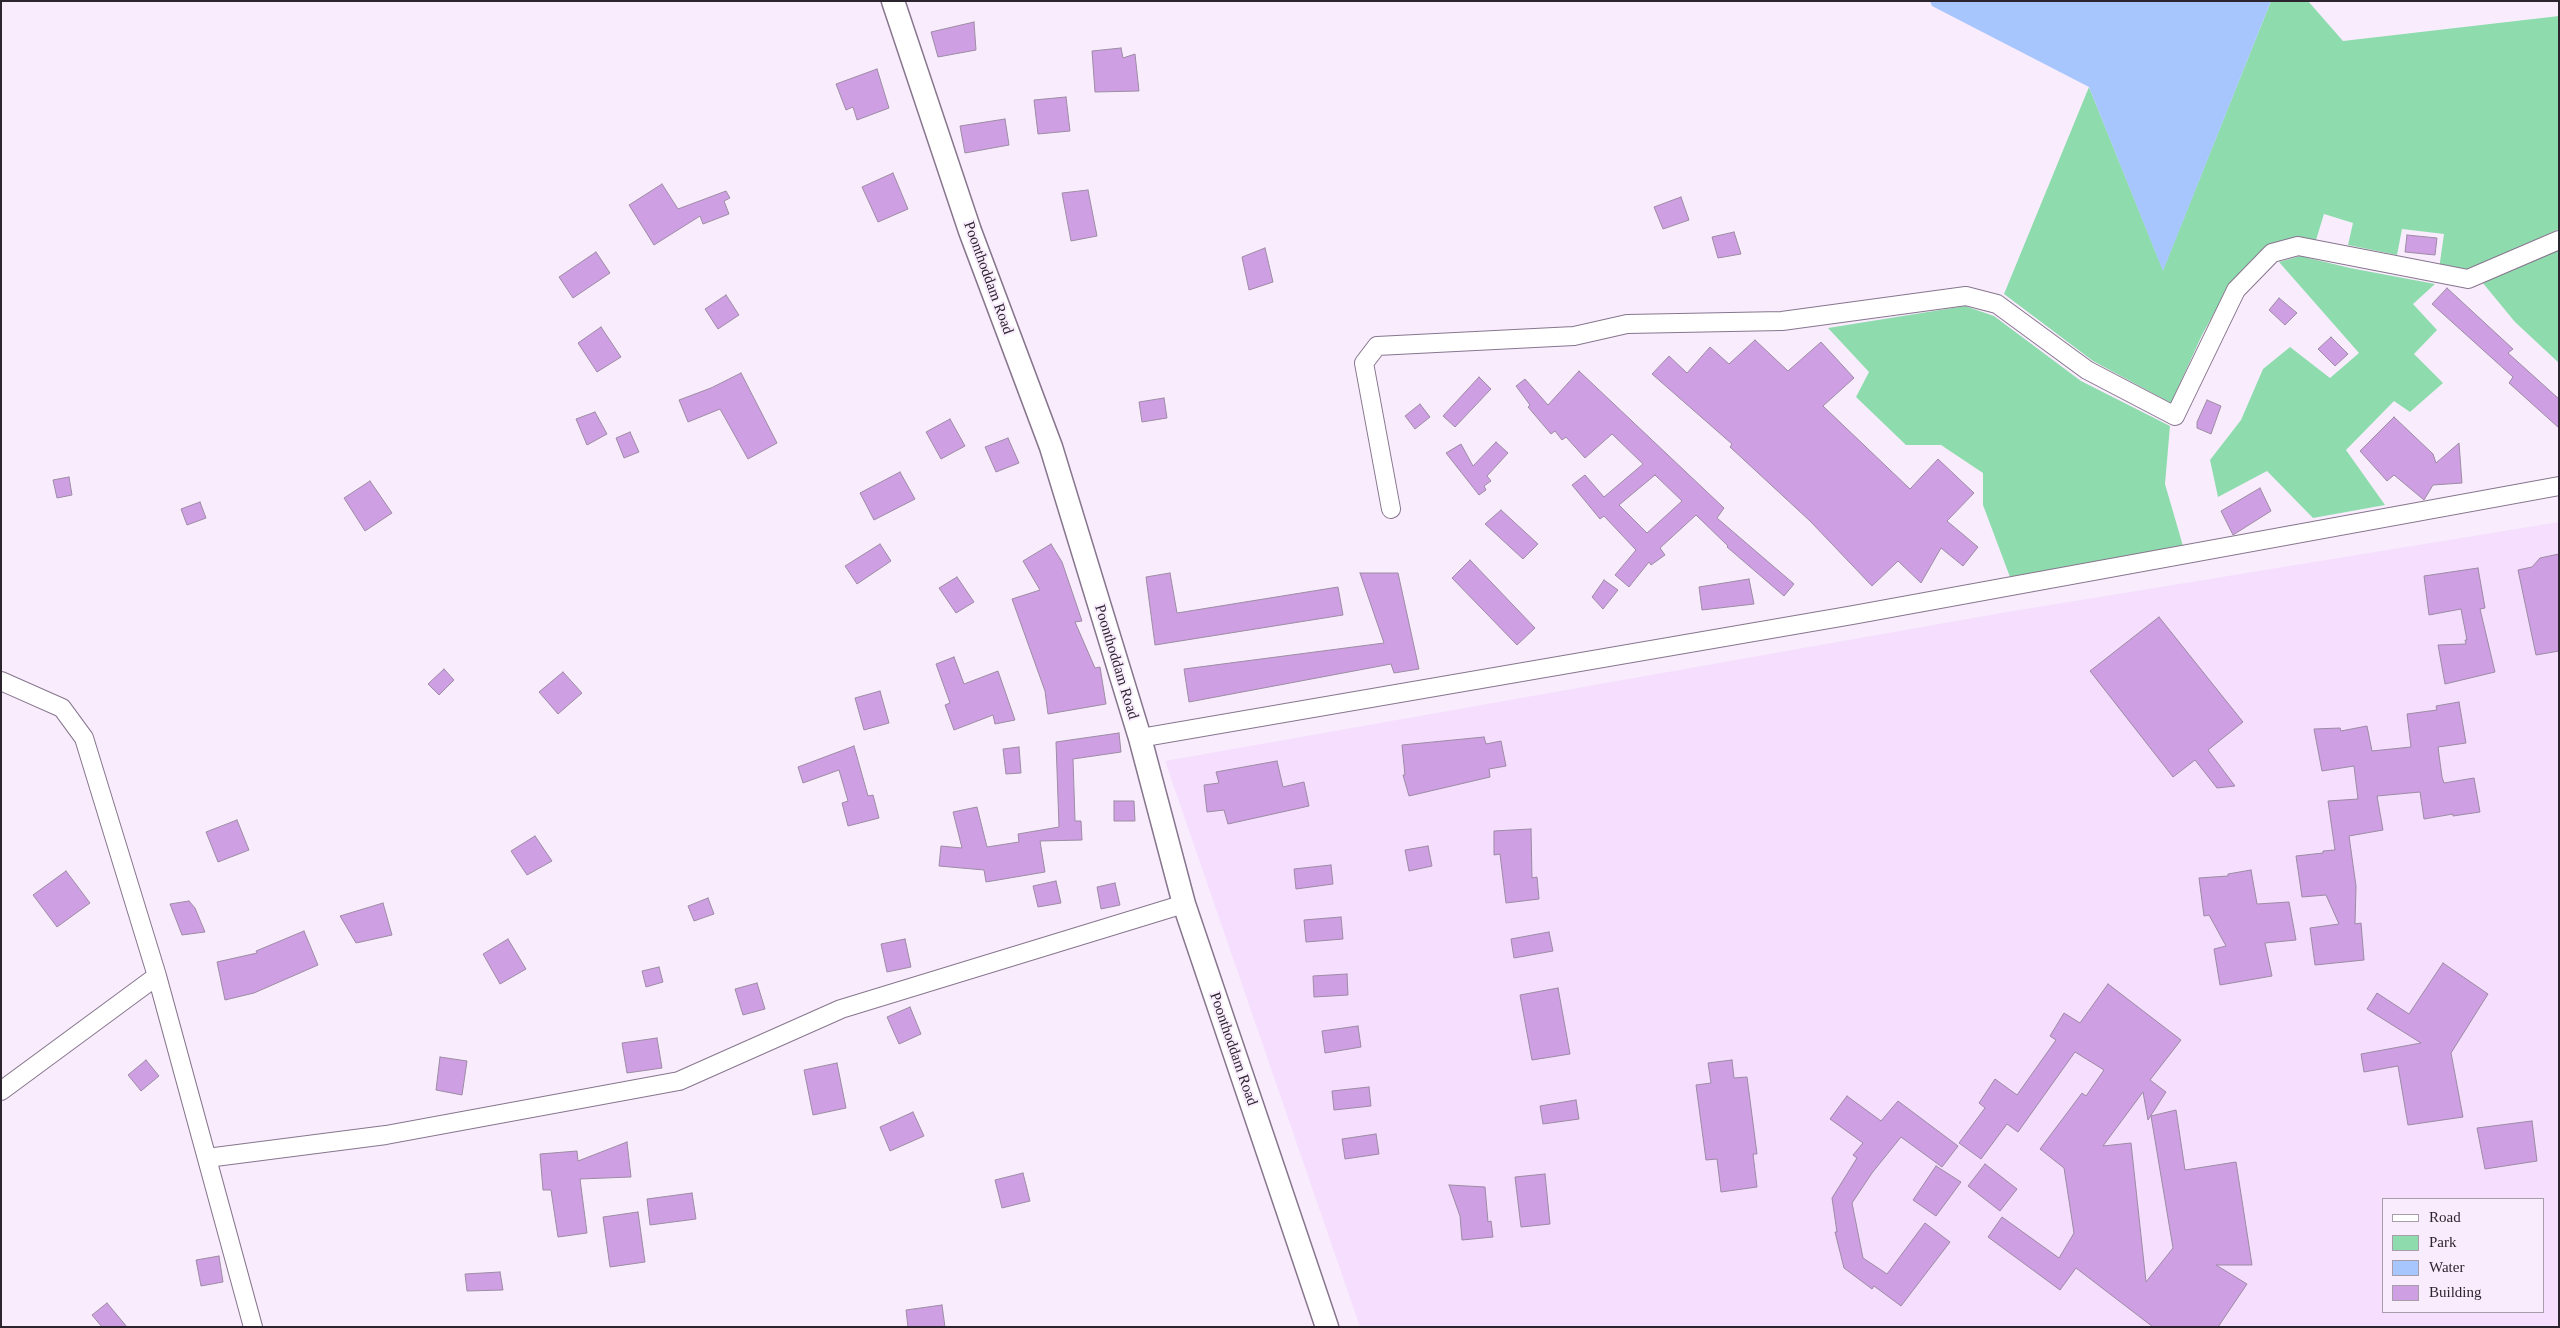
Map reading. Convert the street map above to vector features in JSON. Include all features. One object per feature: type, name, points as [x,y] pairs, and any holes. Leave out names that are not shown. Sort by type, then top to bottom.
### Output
[{"type":"street","name":"Poonthoddam Road","points":[[893,1],[970,231],[1051,447],[1140,738],[1184,904],[1327,1327]]},
{"type":"street","points":[[1391,509],[1364,363],[1377,346],[1574,336],[1627,324],[1782,321],[1966,296],[1998,304],[2087,370],[2175,416],[2236,290],[2272,253],[2298,246],[2468,279],[2559,240]]},
{"type":"street","points":[[1140,738],[1862,613],[2559,486]]},
{"type":"street","points":[[1,681],[62,708],[84,738],[157,976],[253,1327]]},
{"type":"street","points":[[207,1158],[386,1135],[678,1081],[841,1009],[1184,904]]},
{"type":"street","points":[[1,1091],[157,976]]},
{"type":"shaded area","points":[[2559,522],[2559,1327],[1360,1327],[1165,761],[2001,613]]},
{"type":"green space","points":[[2271,1],[2308,1],[2343,41],[2559,16],[2559,229],[2466,272],[2439,269],[2444,234],[2402,229],[2397,255],[2348,245],[2353,223],[2324,214],[2316,240],[2298,238],[2229,286],[2202,335],[2171,403],[2093,361],[2004,294],[2089,87],[2163,270]]},
{"type":"green space","points":[[2559,248],[2559,363],[2515,322],[2482,282]]},
{"type":"green space","points":[[2300,256],[2350,268],[2435,284],[2413,304],[2437,330],[2414,354],[2443,383],[2410,412],[2394,401],[2346,450],[2385,505],[2313,518],[2267,471],[2218,497],[2210,460],[2241,420],[2263,369],[2290,347],[2330,378],[2359,353],[2279,262]]},
{"type":"green space","points":[[1965,306],[1994,316],[2081,381],[2170,426],[2165,484],[2183,546],[2010,577],[1983,505],[1983,473],[1941,445],[1906,445],[1856,397],[1869,372],[1828,328]]},
{"type":"water","points":[[1930,1],[2271,1],[2163,271],[2089,87],[1932,6]]},
{"type":"building","points":[[974,22],[976,50],[938,57],[931,32]]},
{"type":"building","points":[[1121,48],[1123,58],[1135,54],[1139,91],[1095,92],[1092,51]]},
{"type":"building","points":[[877,69],[889,108],[857,120],[853,107],[846,110],[836,84]]},
{"type":"building","points":[[1066,97],[1070,131],[1038,134],[1034,100]]},
{"type":"building","points":[[1005,119],[1009,145],[965,153],[960,126]]},
{"type":"building","points":[[893,173],[908,209],[878,222],[862,187]]},
{"type":"building","points":[[662,184],[678,209],[726,191],[730,198],[724,201],[729,214],[703,224],[700,216],[654,245],[629,205]]},
{"type":"building","points":[[1088,190],[1097,236],[1071,241],[1062,193]]},
{"type":"building","points":[[1681,197],[1689,220],[1663,229],[1654,207]]},
{"type":"building","points":[[1734,232],[1741,254],[1718,258],[1712,237]]},
{"type":"building","points":[[2407,235],[2437,238],[2435,255],[2405,252]]},
{"type":"building","points":[[1265,248],[1273,282],[1249,290],[1242,257]]},
{"type":"building","points":[[596,252],[610,273],[573,298],[559,277]]},
{"type":"building","points":[[2447,288],[2513,349],[2508,353],[2559,399],[2559,428],[2509,383],[2513,377],[2432,304]]},
{"type":"building","points":[[726,295],[739,315],[718,329],[705,309]]},
{"type":"building","points":[[2279,298],[2297,313],[2285,325],[2269,310]]},
{"type":"building","points":[[601,327],[621,357],[597,372],[578,343]]},
{"type":"building","points":[[2331,337],[2348,354],[2335,366],[2318,349]]},
{"type":"building","points":[[1755,340],[1788,371],[1821,342],[1854,378],[1823,406],[1910,489],[1938,459],[1974,493],[1947,521],[1978,547],[1963,566],[1941,548],[1921,583],[1898,561],[1872,586],[1810,521],[1730,447],[1732,444],[1652,374],[1669,356],[1687,373],[1710,347],[1729,364]]},
{"type":"building","points":[[1579,371],[1724,508],[1717,518],[1794,584],[1784,596],[1727,547],[1696,515],[1660,548],[1665,555],[1651,565],[1649,562],[1629,587],[1615,575],[1636,550],[1604,516],[1600,519],[1572,485],[1585,475],[1604,497],[1643,464],[1612,434],[1585,458],[1566,437],[1562,440],[1555,431],[1551,434],[1528,407],[1530,405],[1516,386],[1525,379],[1548,405]],"holes":[[[1655,475],[1682,501],[1647,533],[1619,505]]]},
{"type":"building","points":[[741,373],[777,443],[748,459],[720,409],[688,422],[679,400],[711,388]]},
{"type":"building","points":[[1479,377],[1491,389],[1455,427],[1443,416]]},
{"type":"building","points":[[1164,398],[1167,418],[1142,422],[1139,402]]},
{"type":"building","points":[[2207,400],[2221,406],[2211,434],[2197,428],[2197,422]]},
{"type":"building","points":[[1420,404],[1430,417],[1415,429],[1405,416]]},
{"type":"building","points":[[595,412],[607,434],[587,445],[576,419]]},
{"type":"building","points":[[2394,417],[2433,454],[2436,463],[2459,443],[2462,483],[2433,485],[2424,500],[2394,475],[2387,481],[2360,451]]},
{"type":"building","points":[[950,419],[965,446],[941,459],[926,432]]},
{"type":"building","points":[[630,432],[639,452],[624,458],[616,438]]},
{"type":"building","points":[[1008,438],[1019,463],[996,472],[985,447]]},
{"type":"building","points":[[1496,442],[1508,453],[1487,476],[1491,481],[1484,486],[1486,490],[1479,495],[1446,453],[1461,444],[1473,466]]},
{"type":"building","points":[[900,472],[915,499],[874,520],[860,493]]},
{"type":"building","points":[[69,477],[72,495],[57,498],[53,480]]},
{"type":"building","points":[[370,481],[392,513],[365,531],[344,498]]},
{"type":"building","points":[[2260,488],[2271,511],[2233,535],[2221,511]]},
{"type":"building","points":[[200,502],[206,518],[187,525],[181,509]]},
{"type":"building","points":[[1501,510],[1538,544],[1523,559],[1485,524]]},
{"type":"building","points":[[880,544],[891,561],[857,584],[845,566]]},
{"type":"building","points":[[1051,544],[1062,562],[1082,621],[1075,622],[1095,668],[1100,667],[1106,704],[1048,714],[1045,691],[1012,599],[1040,590],[1023,561]]},
{"type":"building","points":[[2559,554],[2559,651],[2536,655],[2518,570],[2532,567],[2540,558]]},
{"type":"building","points":[[1470,560],[1535,628],[1517,645],[1452,578]]},
{"type":"building","points":[[2478,568],[2485,608],[2480,609],[2495,672],[2445,684],[2438,645],[2466,644],[2465,640],[2467,640],[2461,609],[2429,615],[2424,576]]},
{"type":"building","points":[[1170,573],[1177,613],[1338,587],[1343,615],[1155,645],[1146,577]]},
{"type":"building","points":[[1360,573],[1398,573],[1419,669],[1394,673],[1391,664],[1189,702],[1184,669],[1384,643]]},
{"type":"building","points":[[957,577],[974,602],[956,613],[939,588]]},
{"type":"building","points":[[1749,579],[1754,604],[1702,610],[1699,587]]},
{"type":"building","points":[[1604,580],[1618,590],[1603,609],[1592,597]]},
{"type":"building","points":[[2159,617],[2243,722],[2208,750],[2235,786],[2217,788],[2195,760],[2173,777],[2090,671]]},
{"type":"building","points":[[954,657],[964,684],[998,671],[1015,720],[995,724],[993,715],[954,730],[945,705],[950,703],[936,664]]},
{"type":"building","points":[[444,669],[454,680],[439,695],[428,684]]},
{"type":"building","points":[[563,672],[582,693],[558,714],[539,692]]},
{"type":"building","points":[[880,691],[889,723],[864,730],[855,698]]},
{"type":"building","points":[[2459,702],[2466,743],[2438,747],[2442,777],[2444,783],[2474,778],[2480,812],[2424,819],[2420,792],[2377,796],[2383,830],[2349,836],[2356,886],[2355,924],[2361,923],[2364,960],[2315,965],[2310,928],[2339,924],[2326,895],[2302,897],[2296,856],[2335,850],[2328,801],[2358,799],[2354,766],[2322,771],[2314,729],[2340,728],[2341,731],[2367,726],[2372,751],[2411,747],[2407,714],[2437,710],[2436,706]]},
{"type":"building","points":[[1119,733],[1121,752],[1073,759],[1075,821],[1081,821],[1082,840],[1040,841],[1045,872],[986,882],[984,870],[939,866],[941,846],[962,848],[953,812],[977,807],[987,847],[1019,842],[1018,834],[1059,827],[1056,742]]},
{"type":"building","points":[[1484,737],[1486,744],[1501,741],[1506,766],[1489,769],[1490,777],[1409,796],[1403,775],[1405,775],[1402,745]]},
{"type":"building","points":[[854,746],[868,796],[873,795],[879,818],[848,826],[842,803],[848,801],[839,770],[803,783],[798,767]]},
{"type":"building","points":[[1019,747],[1021,773],[1006,774],[1003,749]]},
{"type":"building","points":[[1277,761],[1283,787],[1304,782],[1309,806],[1228,824],[1224,810],[1207,812],[1204,785],[1219,783],[1216,772]]},
{"type":"building","points":[[1114,801],[1134,801],[1135,821],[1114,821]]},
{"type":"building","points":[[237,820],[249,850],[218,862],[206,832]]},
{"type":"building","points":[[1531,829],[1532,878],[1537,877],[1539,899],[1506,903],[1500,854],[1494,855],[1494,831]]},
{"type":"building","points":[[535,836],[552,861],[527,875],[511,851]]},
{"type":"building","points":[[1428,846],[1432,866],[1409,871],[1405,850]]},
{"type":"building","points":[[1331,865],[1333,884],[1296,889],[1294,869]]},
{"type":"building","points":[[2251,870],[2257,904],[2289,902],[2296,940],[2265,943],[2272,976],[2220,985],[2214,949],[2226,946],[2209,915],[2204,916],[2199,878],[2228,876],[2228,874]]},
{"type":"building","points":[[66,871],[90,903],[57,927],[33,895]]},
{"type":"building","points":[[1056,881],[1061,903],[1038,907],[1033,886]]},
{"type":"building","points":[[1115,883],[1120,905],[1101,909],[1097,887]]},
{"type":"building","points":[[708,898],[714,914],[694,921],[688,906]]},
{"type":"building","points":[[189,901],[195,908],[205,932],[182,935],[170,904]]},
{"type":"building","points":[[383,903],[392,935],[356,943],[340,916]]},
{"type":"building","points":[[1341,917],[1343,939],[1306,942],[1304,920]]},
{"type":"building","points":[[304,931],[318,965],[254,993],[225,1000],[217,962],[257,953],[256,951]]},
{"type":"building","points":[[1549,932],[1553,951],[1514,958],[1511,939]]},
{"type":"building","points":[[508,939],[526,969],[500,984],[483,954]]},
{"type":"building","points":[[905,939],[911,967],[887,972],[881,944]]},
{"type":"building","points":[[2443,963],[2488,994],[2451,1053],[2463,1117],[2408,1125],[2398,1066],[2364,1072],[2361,1054],[2421,1043],[2367,1009],[2377,993],[2409,1014]]},
{"type":"building","points":[[659,967],[663,982],[646,987],[642,971]]},
{"type":"building","points":[[1347,974],[1348,995],[1314,997],[1313,976]]},
{"type":"building","points":[[757,983],[765,1009],[743,1015],[735,989]]},
{"type":"building","points":[[2108,984],[2181,1040],[2150,1080],[2166,1092],[2148,1120],[2143,1092],[2103,1146],[2131,1143],[2146,1282],[2173,1248],[2151,1116],[2176,1110],[2185,1170],[2236,1162],[2252,1265],[2216,1265],[2247,1284],[2218,1327],[2153,1327],[2076,1268],[2060,1290],[1988,1237],[2002,1217],[2059,1258],[2074,1233],[2064,1168],[2040,1149],[2082,1093],[2086,1096],[2104,1070],[2075,1052],[2018,1132],[2007,1124],[1981,1159],[1959,1143],[1985,1108],[1979,1103],[1995,1079],[2017,1095],[2056,1040],[2050,1036],[2064,1013],[2080,1023]]},
{"type":"building","points":[[1558,988],[1570,1054],[1532,1060],[1520,995]]},
{"type":"building","points":[[910,1007],[921,1034],[899,1044],[887,1017]]},
{"type":"building","points":[[1358,1026],[1361,1047],[1325,1053],[1322,1031]]},
{"type":"building","points":[[657,1038],[662,1068],[627,1073],[622,1043]]},
{"type":"building","points":[[440,1057],[467,1061],[462,1095],[436,1090]]},
{"type":"building","points":[[146,1060],[159,1076],[141,1091],[128,1075]]},
{"type":"building","points":[[1732,1060],[1734,1078],[1747,1077],[1757,1154],[1753,1154],[1757,1187],[1721,1192],[1717,1159],[1706,1160],[1696,1085],[1711,1083],[1708,1063]]},
{"type":"building","points":[[837,1063],[846,1108],[813,1115],[804,1070]]},
{"type":"building","points":[[1369,1087],[1371,1106],[1334,1110],[1332,1091]]},
{"type":"building","points":[[1847,1096],[1881,1121],[1898,1101],[1958,1146],[1942,1167],[1901,1137],[1872,1173],[1852,1203],[1863,1258],[1887,1274],[1925,1223],[1950,1242],[1901,1306],[1874,1286],[1872,1289],[1844,1268],[1835,1232],[1837,1232],[1832,1198],[1857,1158],[1853,1155],[1863,1143],[1830,1119]]},
{"type":"building","points":[[1576,1100],[1579,1119],[1543,1124],[1540,1106]]},
{"type":"building","points":[[913,1112],[924,1136],[890,1151],[880,1127]]},
{"type":"building","points":[[2532,1121],[2537,1161],[2485,1169],[2477,1128]]},
{"type":"building","points":[[1376,1134],[1379,1154],[1345,1159],[1342,1139]]},
{"type":"building","points":[[627,1142],[631,1177],[580,1179],[587,1233],[558,1237],[551,1190],[543,1190],[540,1154],[577,1151],[578,1161]]},
{"type":"building","points":[[1985,1164],[2017,1189],[2000,1211],[1968,1186]]},
{"type":"building","points":[[1936,1166],[1961,1182],[1936,1216],[1913,1200]]},
{"type":"building","points":[[1023,1173],[1030,1201],[1002,1208],[995,1180]]},
{"type":"building","points":[[1545,1174],[1550,1224],[1521,1227],[1515,1177]]},
{"type":"building","points":[[1449,1185],[1485,1187],[1488,1222],[1491,1221],[1493,1237],[1462,1240],[1460,1216]]},
{"type":"building","points":[[692,1193],[696,1219],[650,1225],[647,1199]]},
{"type":"building","points":[[638,1212],[645,1262],[610,1267],[603,1217]]},
{"type":"building","points":[[219,1256],[223,1282],[201,1286],[196,1260]]},
{"type":"building","points":[[500,1272],[503,1290],[467,1291],[465,1274]]},
{"type":"building","points":[[107,1303],[127,1327],[102,1327],[92,1315]]},
{"type":"building","points":[[942,1305],[945,1327],[908,1327],[906,1310]]}]
